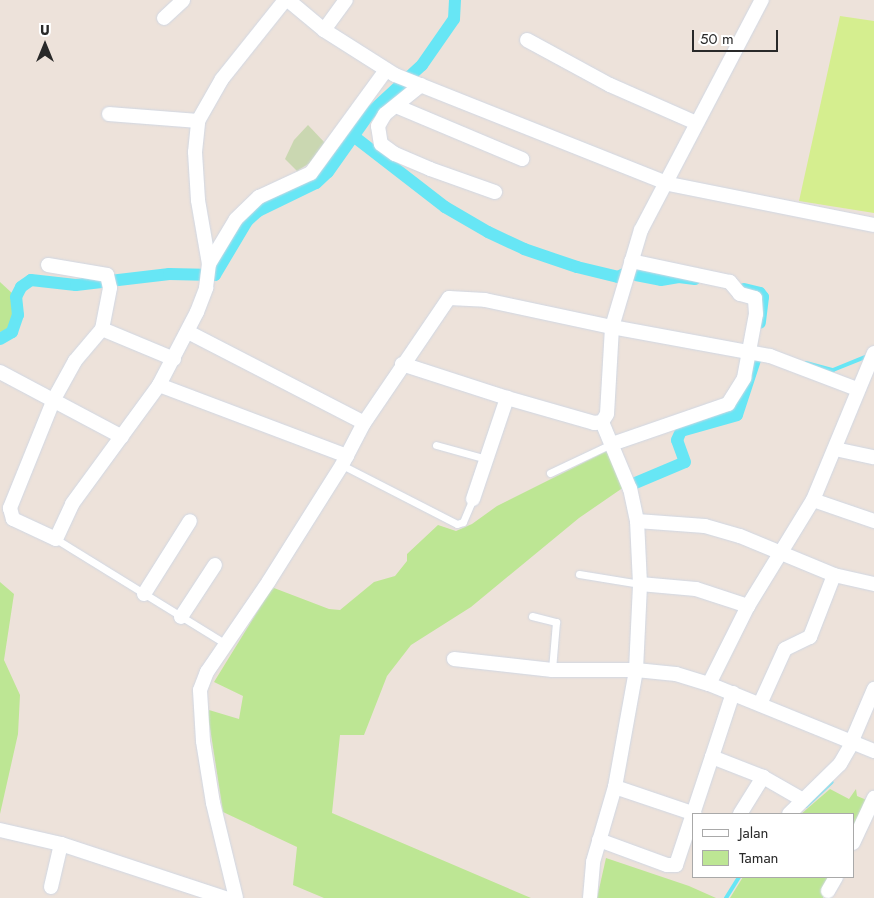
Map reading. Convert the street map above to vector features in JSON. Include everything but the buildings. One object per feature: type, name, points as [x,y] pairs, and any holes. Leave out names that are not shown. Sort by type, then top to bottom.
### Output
[{"type":"street","points":[[164,18],[183,0]]},
{"type":"street","points":[[209,270],[198,200],[195,152],[198,121],[222,79],[286,0],[324,30],[390,72],[668,184],[874,225]]},
{"type":"street","points":[[324,30],[346,0]]},
{"type":"street","points":[[602,422],[607,414],[612,328],[641,230],[668,184],[696,123],[762,0]]},
{"type":"street","points":[[527,40],[610,85],[696,123]]},
{"type":"street","points":[[48,265],[109,283],[102,329],[75,362],[54,399],[9,515],[56,539],[72,504],[159,385],[174,359],[202,300],[209,270],[236,219],[259,197],[311,173],[390,72]]},
{"type":"street","points":[[416,83],[396,106],[385,114],[378,126],[381,144],[395,154],[430,169],[495,192]]},
{"type":"street","points":[[396,106],[522,159]]},
{"type":"street","points":[[109,114],[198,121]]},
{"type":"street","points":[[612,444],[728,404],[744,378],[756,300],[735,289],[631,262]]},
{"type":"street","points":[[236,898],[213,803],[200,706],[200,690],[207,672],[344,461],[364,423],[442,304],[456,296],[612,328],[749,352],[789,361],[857,389]]},
{"type":"street","points":[[102,329],[174,359]]},
{"type":"street","points":[[188,332],[364,423]]},
{"type":"street","points":[[709,684],[748,606],[813,500],[835,449],[857,389],[874,353]]},
{"type":"street","points":[[402,364],[507,398],[594,422],[602,422]]},
{"type":"street","points":[[0,372],[54,399],[122,437]]},
{"type":"street","points":[[159,385],[344,461]]},
{"type":"street","points":[[473,499],[507,398]]},
{"type":"street","points":[[590,898],[599,840],[615,787],[636,670],[640,584],[637,521],[630,489],[602,422]]},
{"type":"street","points":[[835,449],[874,457]]},
{"type":"street","points":[[813,500],[874,521]]},
{"type":"street","points":[[144,594],[190,521]]},
{"type":"street","points":[[637,521],[706,526],[740,536],[834,575],[874,584]]},
{"type":"street","points":[[181,617],[215,564]]},
{"type":"street","points":[[760,704],[785,649],[810,637],[834,575]]},
{"type":"street","points":[[640,584],[696,589],[748,606]]},
{"type":"street","points":[[454,659],[552,670],[636,670],[676,674],[733,693],[874,752]]},
{"type":"street","points":[[790,813],[840,764],[874,689]]},
{"type":"street","points":[[694,813],[733,693]]},
{"type":"street","points":[[712,757],[762,777],[803,800]]},
{"type":"street","points":[[741,813],[762,777]]},
{"type":"street","points":[[615,787],[692,813]]},
{"type":"street","points":[[854,841],[874,798]]},
{"type":"street","points":[[599,840],[676,866],[692,820]]},
{"type":"street","points":[[0,830],[61,844],[225,898]]},
{"type":"street","points":[[50,887],[61,844]]},
{"type":"street","points":[[828,891],[835,878]]},
{"type":"lane","points":[[550,473],[612,444]]},
{"type":"lane","points":[[436,445],[486,459]]},
{"type":"lane","points":[[344,461],[457,524],[463,522],[473,499]]},
{"type":"lane","points":[[56,539],[226,644]]},
{"type":"lane","points":[[579,574],[640,584]]},
{"type":"lane","points":[[532,616],[556,622],[552,670]]},
{"type":"green space","points":[[840,16],[874,21],[874,213],[799,201]]},
{"type":"green space","points":[[308,125],[325,143],[313,161],[297,171],[285,159],[294,140]]},
{"type":"green space","points":[[0,282],[13,294],[15,315],[8,329],[0,332]]},
{"type":"green space","points":[[607,451],[624,487],[579,518],[471,607],[411,645],[387,676],[364,735],[340,735],[332,813],[531,898],[324,898],[293,885],[297,847],[223,812],[208,715],[209,710],[239,719],[243,696],[214,682],[270,591],[274,588],[329,609],[340,610],[374,582],[395,576],[407,561],[407,554],[438,525],[456,531],[472,524],[497,506]]},
{"type":"green space","points":[[0,582],[14,594],[4,660],[20,695],[18,734],[0,814]]},
{"type":"green space","points":[[830,789],[849,799],[856,789],[857,796],[869,801],[854,833],[854,813],[802,813]]},
{"type":"green space","points":[[606,858],[689,886],[716,898],[597,898]]},
{"type":"green space","points":[[742,878],[830,878],[823,898],[730,898]]},
{"type":"waterway","points":[[0,339],[12,332],[18,315],[16,297],[21,287],[31,280],[76,285],[169,274],[215,275],[247,221],[258,211],[316,183],[328,172],[369,114],[422,65],[454,19],[455,0]]},
{"type":"waterway","points":[[352,135],[445,207],[488,232],[524,249],[577,267],[618,277],[624,274]]},
{"type":"waterway","points":[[636,275],[661,280],[679,277],[695,279]]},
{"type":"waterway","points":[[744,289],[760,293],[763,297],[760,323]]},
{"type":"waterway","points":[[806,363],[833,370],[865,357]]},
{"type":"waterway","points":[[633,484],[685,462],[677,440],[681,431],[737,415],[755,360]]},
{"type":"waterway","points":[[806,806],[832,782]]},
{"type":"waterway","points":[[726,898],[738,878]]}]
